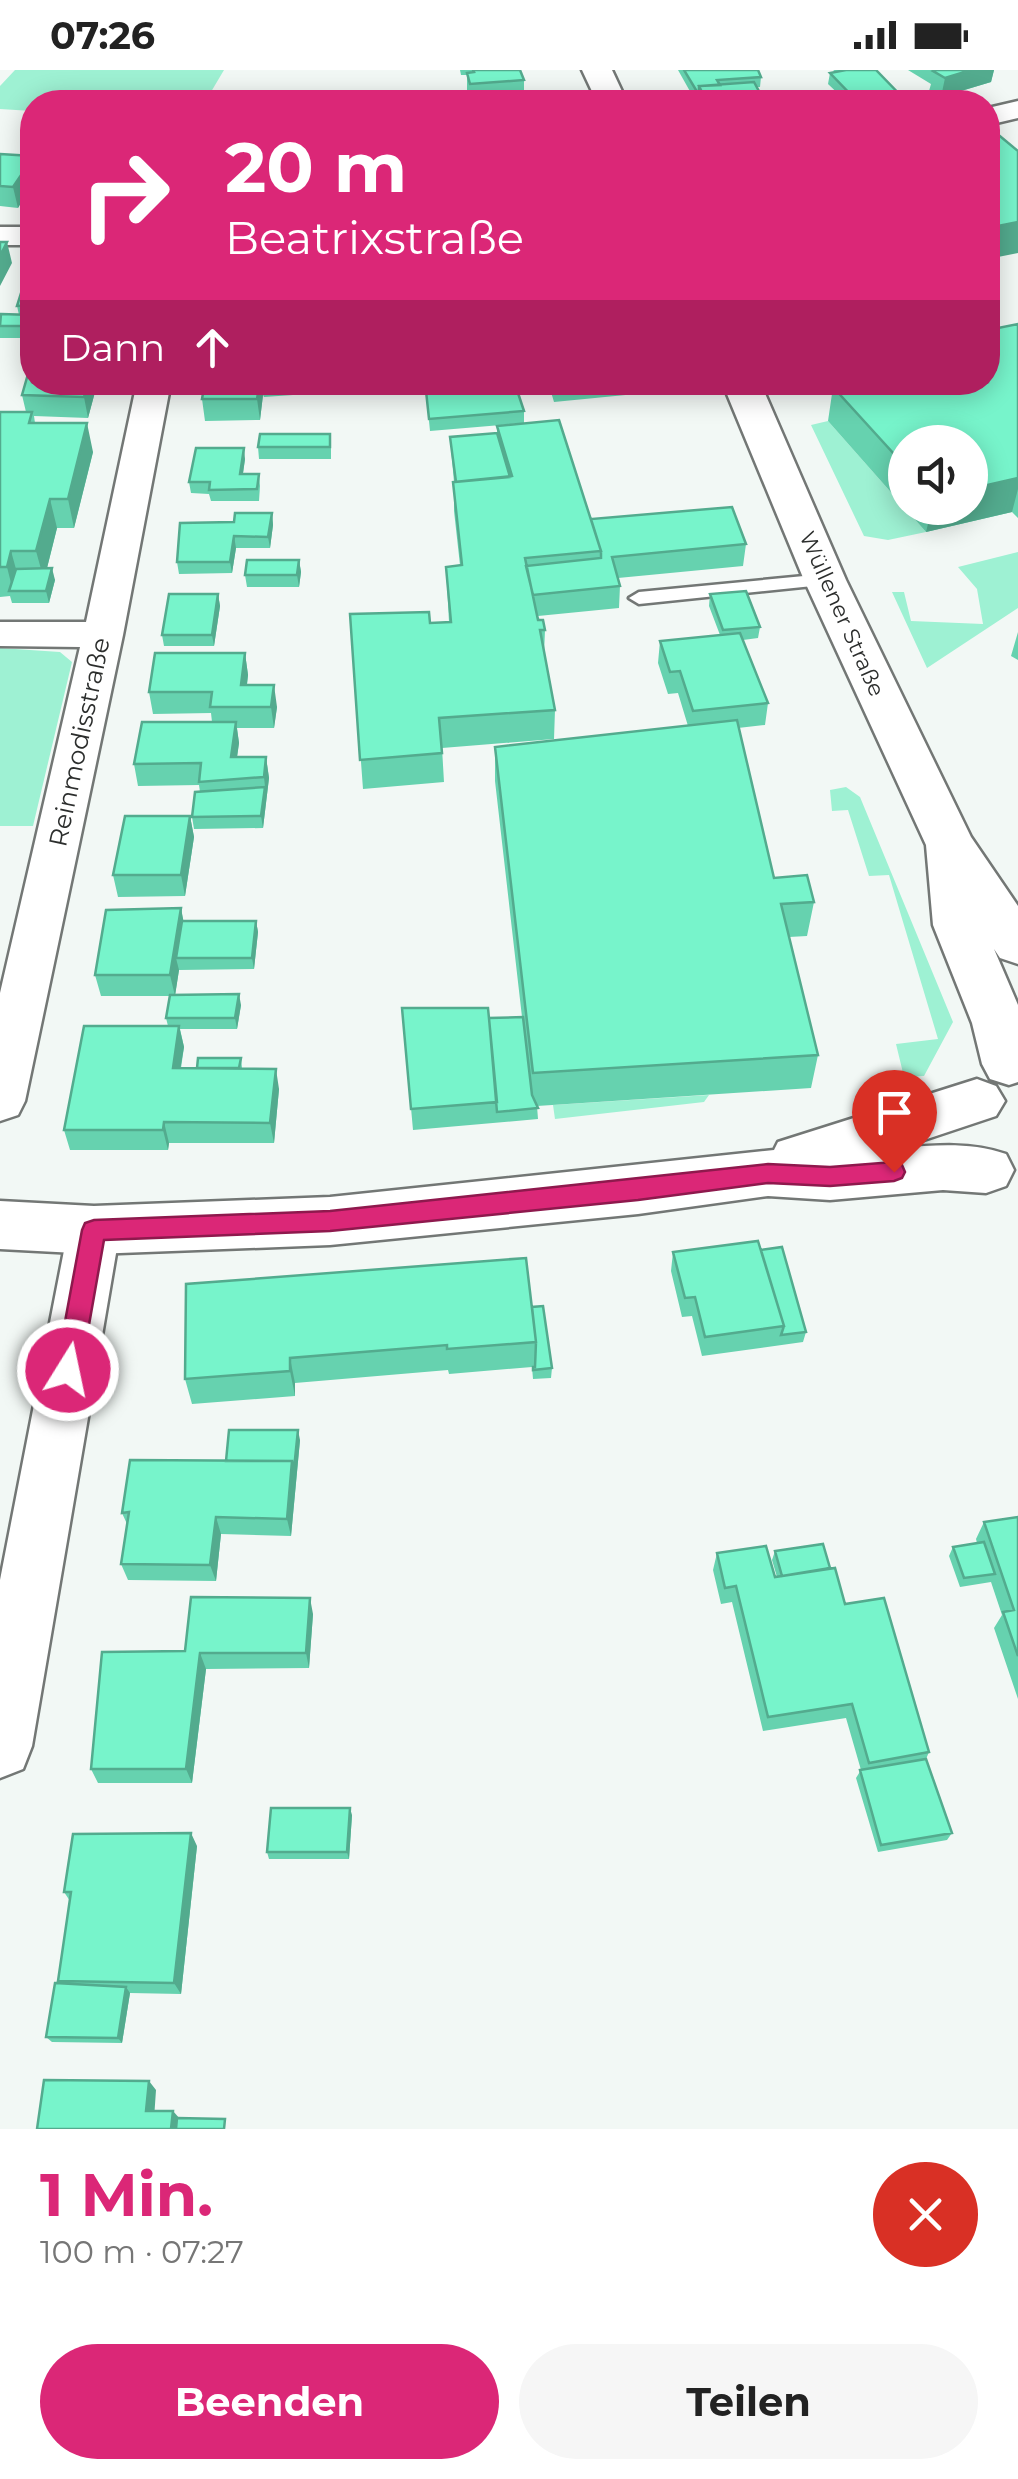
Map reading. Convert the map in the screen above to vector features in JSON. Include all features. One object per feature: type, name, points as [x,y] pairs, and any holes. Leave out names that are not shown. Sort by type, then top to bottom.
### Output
[{"type":"street","name":"Reinmodisstraße","points":[[0,1101],[103,635],[151,395]]},
{"type":"street","name":"Wüllener Straße","points":[[747,395],[825,580],[949,843],[1018,944]]},
{"type":"street","points":[[0,634],[103,635]]},
{"type":"street","name":"Wüllener Straße","points":[[949,843],[958,925],[999,1023],[1001,1075],[972,1116],[974,1141],[1002,1187]]},
{"type":"street","points":[[768,1173],[1001,1075]]},
{"type":"street","points":[[0,1225],[94,1230],[330,1221],[768,1173],[830,1177],[944,1167],[1002,1187]]},
{"type":"street","points":[[0,1746],[94,1230]]},
{"type":"lane","points":[[639,598],[825,580]]},
{"type":"green space","points":[[15,70],[224,70],[212,90],[20,90],[20,110],[0,109],[0,86]]},
{"type":"green space","points":[[828,421],[888,489],[888,525],[920,525],[926,532],[888,540],[864,536],[811,425]]},
{"type":"green space","points":[[1018,552],[1018,608],[927,668],[892,592],[904,592],[911,621],[983,624],[977,589],[958,567]]},
{"type":"green space","points":[[0,648],[60,652],[72,662],[33,826],[0,826]]},
{"type":"green space","points":[[846,787],[860,797],[953,1022],[924,1076],[904,1077],[896,1044],[938,1039],[889,875],[869,876],[848,810],[832,811],[830,790]]},
{"type":"green space","points":[[709,1095],[704,1102],[555,1119],[553,1105]]},
{"type":"building","points":[[520,70],[524,80],[470,84],[467,73]]},
{"type":"building","points":[[684,70],[758,70],[761,77],[717,80],[720,85],[699,86],[696,90]]},
{"type":"building","points":[[876,70],[895,90],[846,90],[830,73]]},
{"type":"building","points":[[935,70],[971,70],[945,78]]},
{"type":"building","points":[[754,82],[758,90],[701,90],[699,86]]},
{"type":"building","points":[[1000,136],[1018,151],[1018,222],[1000,226]]},
{"type":"building","points":[[0,154],[20,155],[20,177],[13,187],[0,186]]},
{"type":"building","points":[[1,314],[20,315],[20,326],[0,326]]},
{"type":"building","points":[[1018,324],[1018,478],[988,485],[988,425],[888,425],[888,447],[840,395],[1000,395],[1000,328]]},
{"type":"building","points":[[22,395],[85,395],[84,397]]},
{"type":"building","points":[[203,395],[258,395],[257,399],[202,399]]},
{"type":"building","points":[[426,395],[519,395],[524,411],[429,419]]},
{"type":"building","points":[[0,412],[32,412],[29,423],[87,423],[68,499],[50,499],[36,551],[11,551],[7,567],[0,567]]},
{"type":"building","points":[[559,420],[601,551],[525,558],[538,620],[543,620],[545,630],[540,630],[555,710],[439,718],[442,753],[360,760],[350,614],[429,612],[430,623],[451,622],[446,567],[462,565],[453,482],[512,476],[497,426]]},
{"type":"building","points":[[497,433],[510,477],[456,482],[450,437]]},
{"type":"building","points":[[260,434],[330,434],[330,447],[258,447]]},
{"type":"building","points":[[196,448],[244,448],[240,474],[259,474],[257,489],[209,490],[210,482],[189,482]]},
{"type":"building","points":[[732,507],[746,544],[612,557],[620,586],[533,595],[526,566],[601,558],[591,519]]},
{"type":"building","points":[[235,513],[272,513],[268,537],[234,536],[230,562],[177,562],[180,523],[234,522]]},
{"type":"building","points":[[247,560],[299,560],[297,575],[245,575]]},
{"type":"building","points":[[52,568],[46,591],[9,591],[16,569]]},
{"type":"building","points":[[746,591],[760,627],[723,630],[710,594]]},
{"type":"building","points":[[169,594],[218,594],[212,635],[162,635]]},
{"type":"building","points":[[740,633],[768,703],[693,711],[680,671],[670,672],[660,641]]},
{"type":"building","points":[[155,653],[245,653],[241,685],[274,685],[271,707],[210,707],[212,692],[149,692]]},
{"type":"building","points":[[737,720],[774,878],[807,875],[814,902],[781,904],[818,1055],[533,1073],[495,747]]},
{"type":"building","points":[[142,722],[236,722],[231,757],[266,757],[264,777],[199,782],[201,763],[134,764]]},
{"type":"building","points":[[265,787],[261,816],[192,817],[195,792]]},
{"type":"building","points":[[125,816],[190,816],[181,875],[113,875]]},
{"type":"building","points":[[181,908],[170,975],[95,975],[106,910]]},
{"type":"building","points":[[182,921],[256,921],[252,958],[176,958]]},
{"type":"building","points":[[239,994],[235,1018],[166,1018],[170,995]]},
{"type":"building","points":[[402,1008],[488,1008],[497,1102],[411,1109]]},
{"type":"building","points":[[523,1017],[532,1095],[538,1108],[497,1112],[489,1018]]},
{"type":"building","points":[[84,1026],[179,1026],[173,1068],[276,1069],[270,1123],[164,1122],[163,1130],[64,1130]]},
{"type":"building","points":[[198,1058],[241,1058],[239,1068],[197,1068]]},
{"type":"building","points":[[758,1241],[784,1326],[705,1337],[695,1297],[685,1298],[673,1252]]},
{"type":"building","points":[[782,1247],[806,1332],[781,1335],[784,1326],[761,1250]]},
{"type":"building","points":[[526,1258],[536,1342],[290,1358],[290,1371],[185,1379],[186,1284]]},
{"type":"building","points":[[543,1306],[552,1368],[533,1370],[536,1342],[532,1307]]},
{"type":"building","points":[[229,1430],[298,1430],[294,1469],[292,1461],[226,1461]]},
{"type":"building","points":[[130,1460],[292,1461],[287,1519],[216,1517],[210,1565],[121,1564],[129,1512],[122,1513]]},
{"type":"building","points":[[1018,1517],[1018,1656],[1003,1612],[1014,1610],[984,1522]]},
{"type":"building","points":[[984,1542],[995,1574],[964,1578],[953,1547]]},
{"type":"building","points":[[823,1544],[830,1568],[782,1576],[775,1551]]},
{"type":"building","points":[[766,1546],[775,1577],[835,1568],[845,1604],[884,1598],[929,1752],[869,1763],[852,1704],[768,1717],[736,1586],[725,1588],[717,1553]]},
{"type":"building","points":[[191,1597],[310,1598],[306,1653],[200,1653],[186,1769],[91,1769],[102,1652],[185,1651]]},
{"type":"building","points":[[926,1759],[952,1833],[881,1845],[860,1770]]},
{"type":"building","points":[[271,1808],[350,1808],[347,1852],[267,1852]]},
{"type":"building","points":[[191,1833],[174,1983],[58,1981],[71,1892],[64,1892],[73,1834]]},
{"type":"building","points":[[55,1983],[126,1987],[118,2038],[46,2037]]},
{"type":"building","points":[[44,2080],[149,2081],[146,2111],[173,2111],[171,2129],[37,2129]]},
{"type":"building","points":[[177,2118],[225,2119],[224,2129],[176,2129]]},
{"type":"route","points":[[68,1370],[94,1230],[330,1221],[768,1173],[830,1177],[894,1172]]}]
